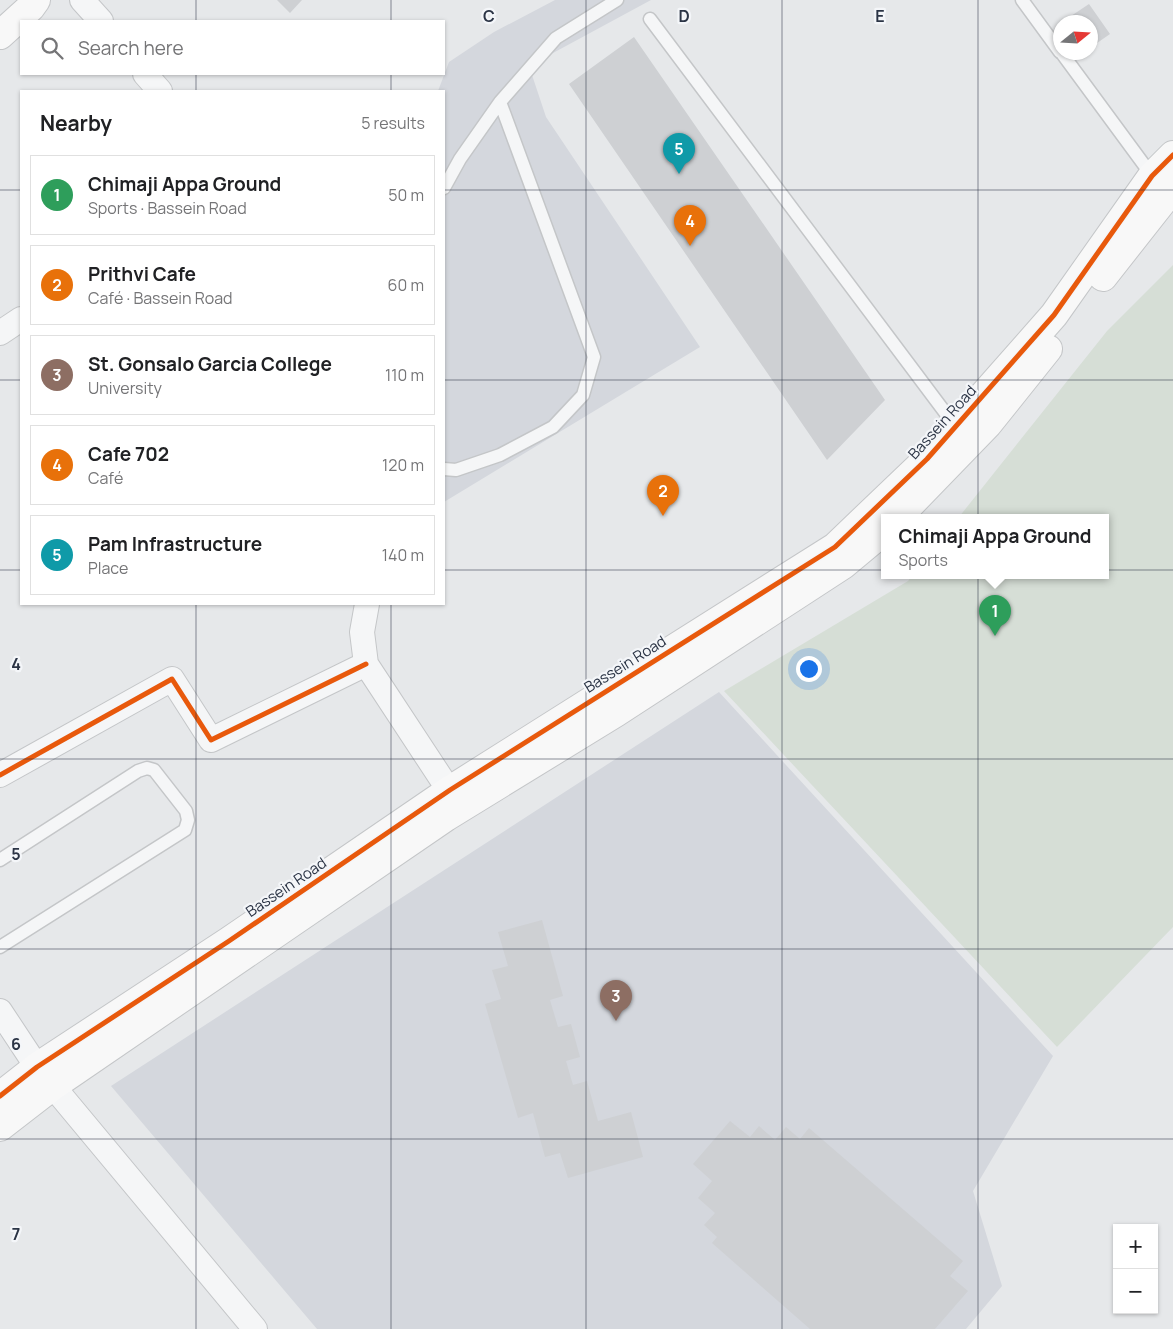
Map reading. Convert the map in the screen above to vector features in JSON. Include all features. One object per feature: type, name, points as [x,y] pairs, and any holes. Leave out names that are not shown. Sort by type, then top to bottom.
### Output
[{"type":"street","points":[[0,35],[36,0]]},
{"type":"street","points":[[82,0],[99,20]]},
{"type":"street","points":[[146,75],[159,90]]},
{"type":"street","name":"Bassein Road","points":[[901,514],[988,424],[1164,186],[1173,155]]},
{"type":"street","name":"Bassein Road","points":[[0,1096],[45,1076],[229,941],[455,799],[835,547],[927,459],[1054,315],[1164,186]]},
{"type":"street","points":[[0,333],[20,320]]},
{"type":"street","name":"Bassein Road","points":[[455,799],[617,712],[834,570],[881,533]]},
{"type":"street","points":[[367,605],[362,632],[366,664],[455,799]]},
{"type":"street","points":[[0,775],[172,679],[211,740],[366,664]]},
{"type":"street","points":[[0,1012],[45,1076],[255,1329]]},
{"type":"street","name":"Bassein Road","points":[[0,1127],[45,1076]]},
{"type":"lane","points":[[445,186],[460,159],[500,102],[556,38],[617,0]]},
{"type":"lane","points":[[1022,0],[1053,41]]},
{"type":"lane","points":[[650,19],[956,427]]},
{"type":"lane","points":[[1067,60],[1164,186]]},
{"type":"lane","points":[[445,469],[456,470],[500,455],[553,427],[583,395],[594,357],[500,102]]},
{"type":"lane","points":[[0,860],[138,771],[147,768],[154,770],[186,812],[188,820],[185,830],[0,947]]},
{"type":"shaded area","points":[[555,0],[651,0],[529,66],[546,117],[700,347],[445,501],[445,90],[438,90],[449,62],[494,32]]},
{"type":"shaded area","points":[[1173,265],[1173,927],[1057,1047],[724,691],[910,579],[1109,579],[1109,514],[961,514],[1107,331]]},
{"type":"shaded area","points":[[719,692],[1053,1056],[973,1191],[1002,1286],[966,1329],[317,1329],[111,1086]]},
{"type":"building","points":[[277,0],[302,0],[290,13]]},
{"type":"building","points":[[1089,4],[1097,15],[1072,15]]},
{"type":"building","points":[[1098,17],[1110,34],[1098,42]]},
{"type":"building","points":[[634,37],[885,400],[827,460],[569,84]]},
{"type":"building","points":[[542,920],[563,996],[550,1000],[558,1027],[571,1024],[580,1057],[566,1061],[573,1085],[587,1081],[598,1121],[631,1112],[643,1157],[568,1178],[560,1153],[545,1157],[533,1113],[518,1118],[485,1004],[501,999],[492,970],[508,966],[498,932]]},
{"type":"building","points":[[730,1121],[750,1137],[759,1126],[775,1140],[786,1127],[800,1139],[809,1128],[963,1261],[950,1276],[968,1291],[935,1329],[810,1329],[712,1243],[717,1237],[704,1225],[715,1213],[698,1198],[712,1181],[693,1164]]},
{"type":"cycle path","points":[[0,1096],[37,1067],[229,941],[450,790],[835,547],[927,459],[1054,315],[1152,176],[1173,155]]},
{"type":"cycle path","points":[[0,775],[172,679],[211,740],[366,664]]},
{"type":"place","name":"Pam Infrastructure","points":[[679,174]]},
{"type":"place","name":"Cafe 702","points":[[690,246]]},
{"type":"place","name":"Prithvi Cafe","points":[[663,516]]},
{"type":"place","name":"Chimaji Appa Ground","points":[[995,636]]},
{"type":"place","name":"St. Gonsalo Garcia College","points":[[616,1021]]}]
